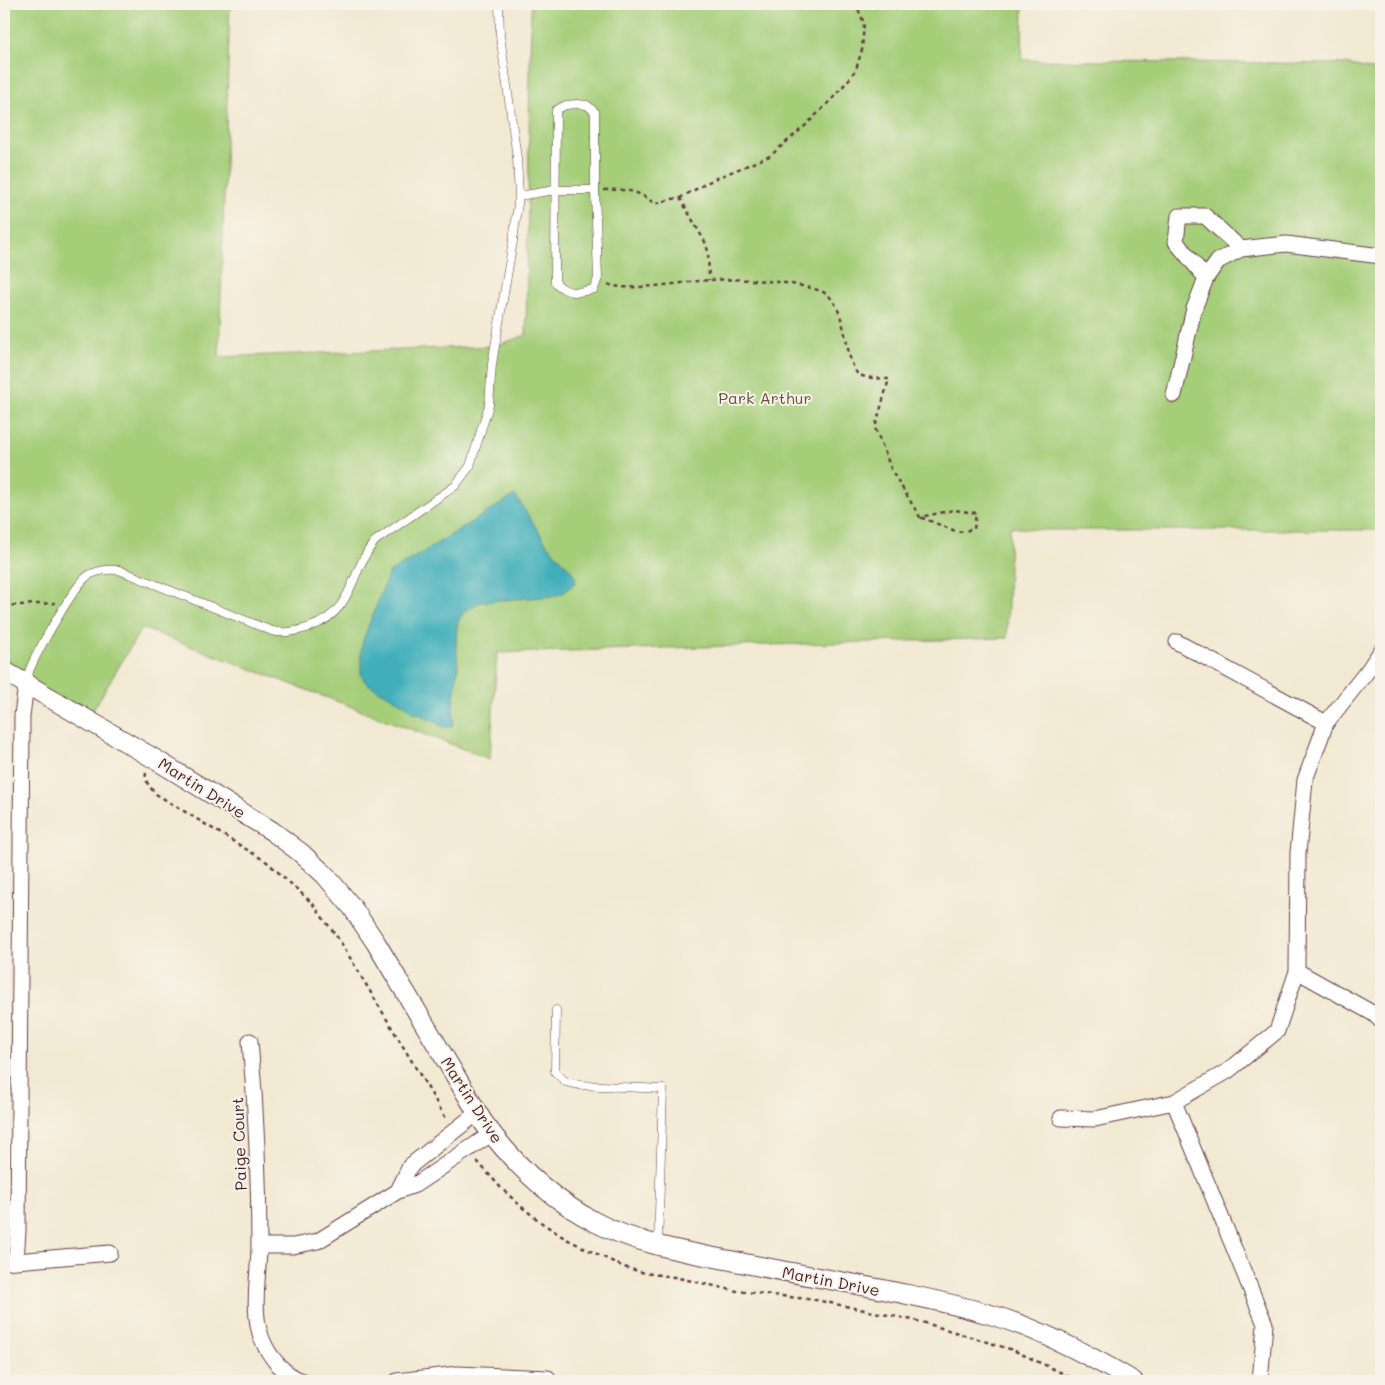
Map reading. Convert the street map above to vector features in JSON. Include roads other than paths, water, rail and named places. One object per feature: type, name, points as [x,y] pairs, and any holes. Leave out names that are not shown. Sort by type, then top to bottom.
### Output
[{"type":"street","points":[[1206,278],[1176,242],[1180,216],[1205,216],[1241,249]]},
{"type":"street","points":[[1174,395],[1194,309],[1206,278],[1218,260],[1241,249],[1286,244],[1381,256]]},
{"type":"street","points":[[1178,642],[1326,723]]},
{"type":"street","points":[[1061,1118],[1095,1119],[1174,1102],[1228,1072],[1276,1031],[1297,971],[1298,853],[1305,780],[1326,723],[1381,651]]},
{"type":"street","name":"Martin Drive","points":[[4,671],[153,758],[272,831],[325,874],[352,907],[376,943],[491,1134],[525,1172],[569,1207],[594,1222],[619,1233],[658,1245],[994,1316],[1052,1338],[1133,1381]]},
{"type":"street","points":[[26,684],[22,716],[18,1231],[10,1261],[110,1253]]},
{"type":"street","points":[[1297,971],[1374,1014],[1381,1021]]},
{"type":"street","name":"Paige Court","points":[[250,1040],[258,1162],[259,1246],[257,1316],[262,1340],[277,1363],[294,1379],[304,1381]]},
{"type":"street","points":[[1174,1102],[1265,1324],[1260,1381]]},
{"type":"street","points":[[398,1190],[410,1166],[477,1113]]},
{"type":"street","points":[[259,1246],[293,1246],[318,1241],[398,1190],[415,1185],[491,1134]]},
{"type":"street","points":[[397,1381],[458,1374],[548,1378]]},
{"type":"lane","points":[[26,684],[30,669],[78,586],[88,576],[106,569],[118,570],[240,619],[283,634],[323,622],[337,611],[348,594],[366,552],[376,541],[455,486],[470,466],[489,405],[492,364],[520,196],[517,158],[500,35],[499,4]]},
{"type":"lane","points":[[566,105],[587,105],[595,112],[598,278],[594,289],[578,293],[562,290],[555,282],[555,190],[556,110],[566,105]]},
{"type":"lane","points":[[520,196],[555,190],[595,190]]},
{"type":"lane","points":[[556,1010],[555,1072],[566,1082],[580,1085],[663,1089],[658,1245]]},
{"type":"water","points":[[515,495],[547,544],[575,575],[575,583],[563,593],[554,596],[480,602],[464,612],[459,619],[457,627],[458,666],[453,707],[454,720],[452,726],[443,727],[432,719],[428,720],[420,714],[412,712],[405,705],[366,683],[361,675],[363,640],[389,573]]},
{"type":"park label","name":"Park Arthur","points":[[765,398]]}]
